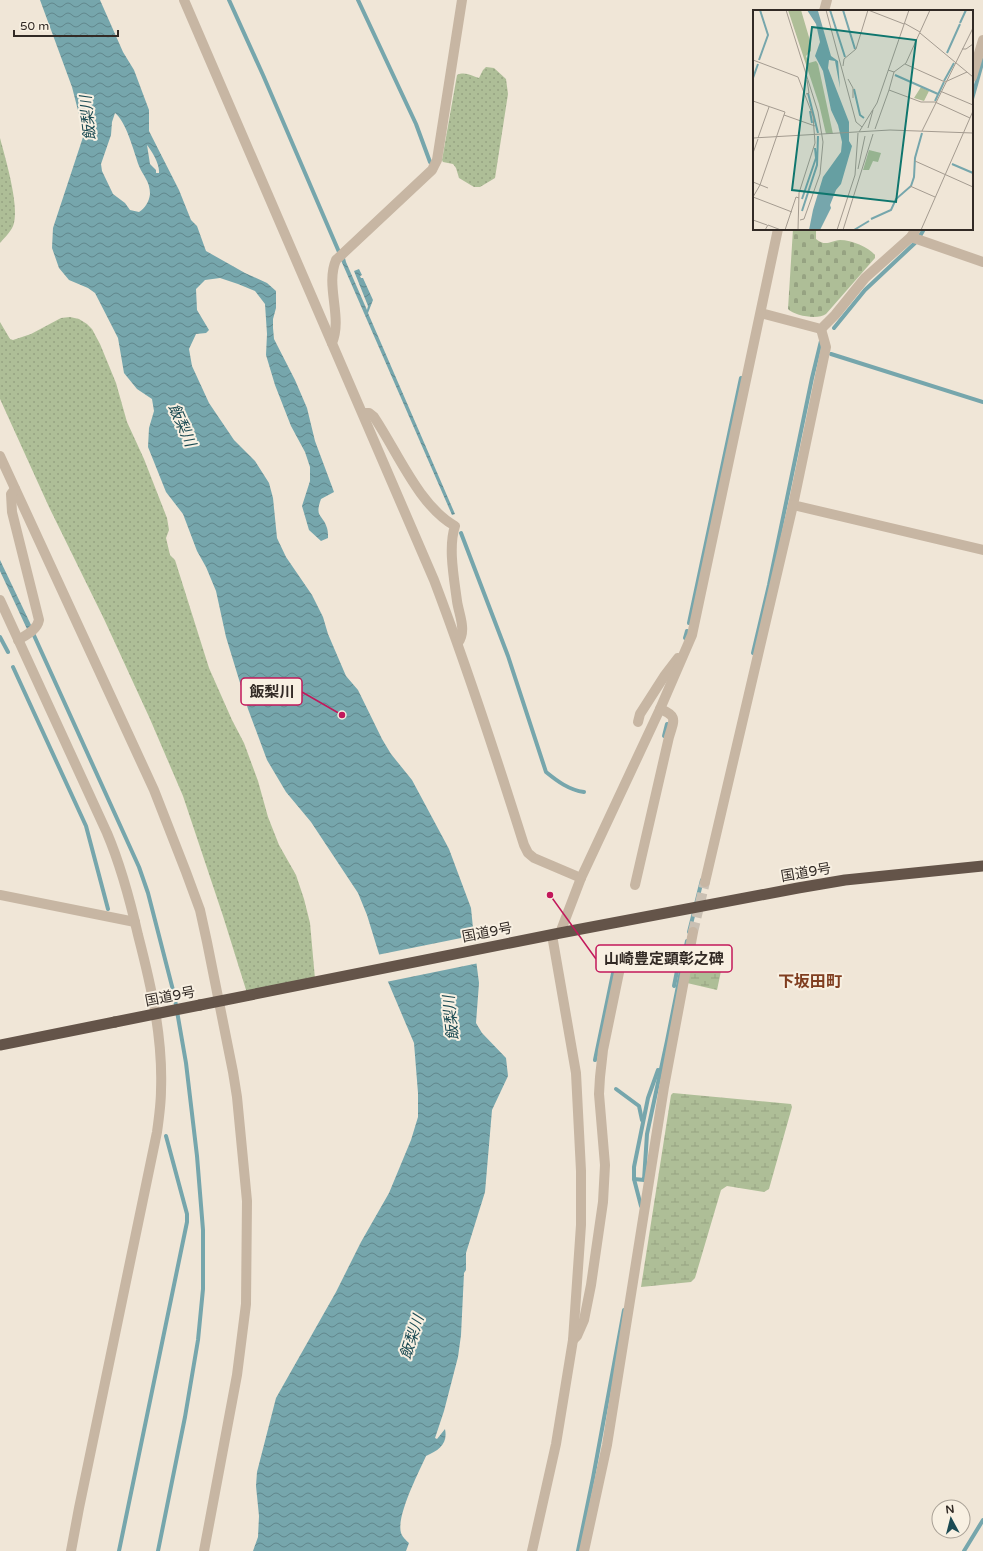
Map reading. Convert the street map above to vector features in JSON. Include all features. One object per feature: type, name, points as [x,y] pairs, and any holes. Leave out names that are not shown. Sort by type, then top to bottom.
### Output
[{"type":"highway","name":"国道9号","points":[[0,1045],[552,935],[845,880],[983,866]]},
{"type":"street","points":[[184,0],[434,580],[458,643],[524,845],[528,853],[534,858],[581,878]]},
{"type":"street","points":[[332,343],[336,332],[333,280],[333,270],[336,260],[435,166],[462,0]]},
{"type":"street","points":[[824,10],[827,0]]},
{"type":"street","points":[[973,74],[983,40]]},
{"type":"street","points":[[532,1551],[556,1444],[573,1340],[581,1225],[580,1133],[576,1073],[552,935],[581,878],[660,709],[692,636],[778,230]]},
{"type":"street","points":[[822,329],[866,278],[913,233],[983,262]]},
{"type":"street","points":[[761,313],[822,329]]},
{"type":"street","points":[[705,882],[793,505],[826,347],[822,329]]},
{"type":"street","points":[[363,413],[369,413],[374,417],[421,494],[432,508],[446,521],[456,526],[452,540],[452,551],[457,600],[463,630],[462,638],[458,643]]},
{"type":"street","points":[[0,456],[154,790],[200,910],[222,1001],[240,1128],[246,1201],[247,1297],[237,1375],[204,1551]]},
{"type":"street","points":[[15,489],[11,494],[12,512],[39,620],[34,629],[18,640]]},
{"type":"street","points":[[793,505],[983,550]]},
{"type":"street","points":[[0,600],[117,857],[152,988],[161,1072],[160,1108],[157,1132],[71,1551]]},
{"type":"street","points":[[638,722],[640,714],[665,675],[687,648]]},
{"type":"street","points":[[635,884],[674,719],[671,713],[660,709]]},
{"type":"street","points":[[0,895],[135,922]]},
{"type":"street","points":[[584,1551],[607,1445],[664,1087],[693,932]]},
{"type":"street","points":[[573,1340],[577,1336],[584,1320],[591,1285],[603,1202],[605,1165],[599,1094],[600,1077],[603,1050],[622,958]]},
{"type":"green space","points":[[486,67],[494,68],[506,79],[508,94],[495,178],[480,187],[474,187],[459,178],[453,164],[443,162],[442,160],[457,75],[466,74],[479,78]]},
{"type":"green space","points":[[0,138],[11,180],[15,204],[15,215],[12,229],[0,243]]},
{"type":"green space","points":[[793,230],[816,230],[816,239],[823,243],[840,240],[850,241],[864,247],[875,255],[875,258],[826,314],[818,317],[812,317],[796,314],[788,309]]},
{"type":"green space","points":[[70,317],[79,319],[87,324],[92,329],[100,344],[116,383],[127,422],[144,459],[167,518],[169,530],[166,538],[170,555],[175,560],[209,668],[244,743],[258,781],[268,817],[279,845],[296,875],[304,899],[310,923],[315,979],[247,993],[183,796],[150,719],[104,619],[49,507],[0,399],[0,322],[10,339],[13,340],[31,334],[61,318]]},
{"type":"green space","points":[[693,951],[724,957],[717,990],[687,983]]},
{"type":"green space","points":[[673,1093],[791,1104],[792,1107],[769,1189],[764,1192],[727,1186],[721,1190],[695,1278],[691,1282],[641,1287],[671,1095]]},
{"type":"water","points":[[40,0],[100,0],[123,52],[134,70],[149,110],[149,131],[179,190],[191,220],[197,226],[206,251],[245,273],[267,283],[276,291],[276,308],[273,319],[274,339],[295,380],[307,408],[315,441],[334,492],[321,499],[318,510],[327,528],[328,538],[321,541],[309,530],[302,506],[310,481],[310,467],[305,452],[291,426],[275,385],[266,355],[267,334],[265,304],[255,291],[220,278],[205,280],[196,289],[197,310],[209,330],[206,333],[196,334],[189,349],[192,366],[209,403],[234,440],[255,461],[269,483],[273,498],[277,538],[286,557],[312,595],[323,617],[328,634],[346,676],[358,690],[391,754],[412,780],[449,849],[471,908],[475,948],[383,967],[367,915],[358,893],[311,822],[286,792],[267,760],[248,709],[226,637],[216,591],[206,567],[197,551],[183,514],[166,492],[148,447],[149,428],[154,411],[152,399],[137,389],[124,373],[118,338],[95,293],[88,288],[69,280],[59,268],[52,248],[53,228],[84,134],[72,87]],"holes":[[[115,113],[123,123],[139,166],[150,189],[149,200],[145,207],[139,212],[130,210],[125,203],[113,194],[102,171],[101,164],[111,135],[112,122]],[[147,145],[157,162],[159,173],[156,173],[156,170],[150,164]]]},
{"type":"water","points":[[340,258],[345,258],[367,310],[368,306],[354,271],[359,269],[362,275],[360,276],[363,278],[373,300],[368,313],[455,514],[452,515]]},
{"type":"water","points":[[0,560],[32,627],[27,629],[0,571]]},
{"type":"water","points":[[475,952],[479,983],[476,1023],[482,1033],[506,1058],[508,1076],[492,1110],[485,1192],[466,1253],[461,1335],[458,1357],[444,1411],[435,1438],[437,1439],[445,1429],[445,1439],[444,1443],[439,1449],[426,1456],[405,1505],[400,1525],[401,1533],[409,1543],[406,1551],[253,1551],[258,1537],[259,1516],[256,1486],[257,1472],[276,1398],[336,1292],[361,1242],[389,1193],[411,1140],[418,1117],[418,1093],[414,1043],[383,970]]},
{"type":"pier","points":[[476,935],[479,963],[386,982],[377,955]]},
{"type":"waterway","points":[[229,0],[339,252]]},
{"type":"waterway","points":[[358,0],[416,124],[430,162]]},
{"type":"waterway","points":[[973,95],[983,60]]},
{"type":"waterway","points":[[920,236],[923,230]]},
{"type":"waterway","points":[[834,328],[865,290],[915,243]]},
{"type":"waterway","points":[[753,653],[821,341]]},
{"type":"waterway","points":[[831,354],[983,402]]},
{"type":"waterway","points":[[689,623],[741,378]]},
{"type":"waterway","points":[[461,533],[508,656],[546,772],[568,787],[584,792]]},
{"type":"waterway","points":[[32,631],[139,867],[148,893],[174,994],[186,1063],[197,1156],[203,1230],[203,1289],[198,1340],[185,1417],[158,1551]]},
{"type":"waterway","points":[[685,638],[687,631]]},
{"type":"waterway","points":[[0,637],[8,652]]},
{"type":"waterway","points":[[13,667],[86,826],[108,909]]},
{"type":"waterway","points":[[664,736],[667,724]]},
{"type":"waterway","points":[[689,932],[702,880]]},
{"type":"waterway","points":[[634,1179],[644,1180],[647,1134],[687,941]]},
{"type":"waterway","points":[[674,986],[679,961],[682,957]]},
{"type":"waterway","points":[[595,1060],[616,959]]},
{"type":"waterway","points":[[641,1206],[634,1179],[634,1167],[648,1098],[658,1070]]},
{"type":"waterway","points":[[616,1089],[639,1106],[642,1120]]},
{"type":"waterway","points":[[119,1551],[187,1222],[187,1214],[166,1136]]},
{"type":"waterway","points":[[578,1551],[624,1310]]},
{"type":"waterway","points":[[964,1551],[983,1520]]},
{"type":"tunnel","points":[[693,932],[705,882]]},
{"type":"place","name":"飯梨川","points":[[342,715]]},
{"type":"place","name":"山崎豊定顕彰之碑","points":[[550,895]]},
{"type":"district","name":"下坂田町","points":[[810,981]]}]
